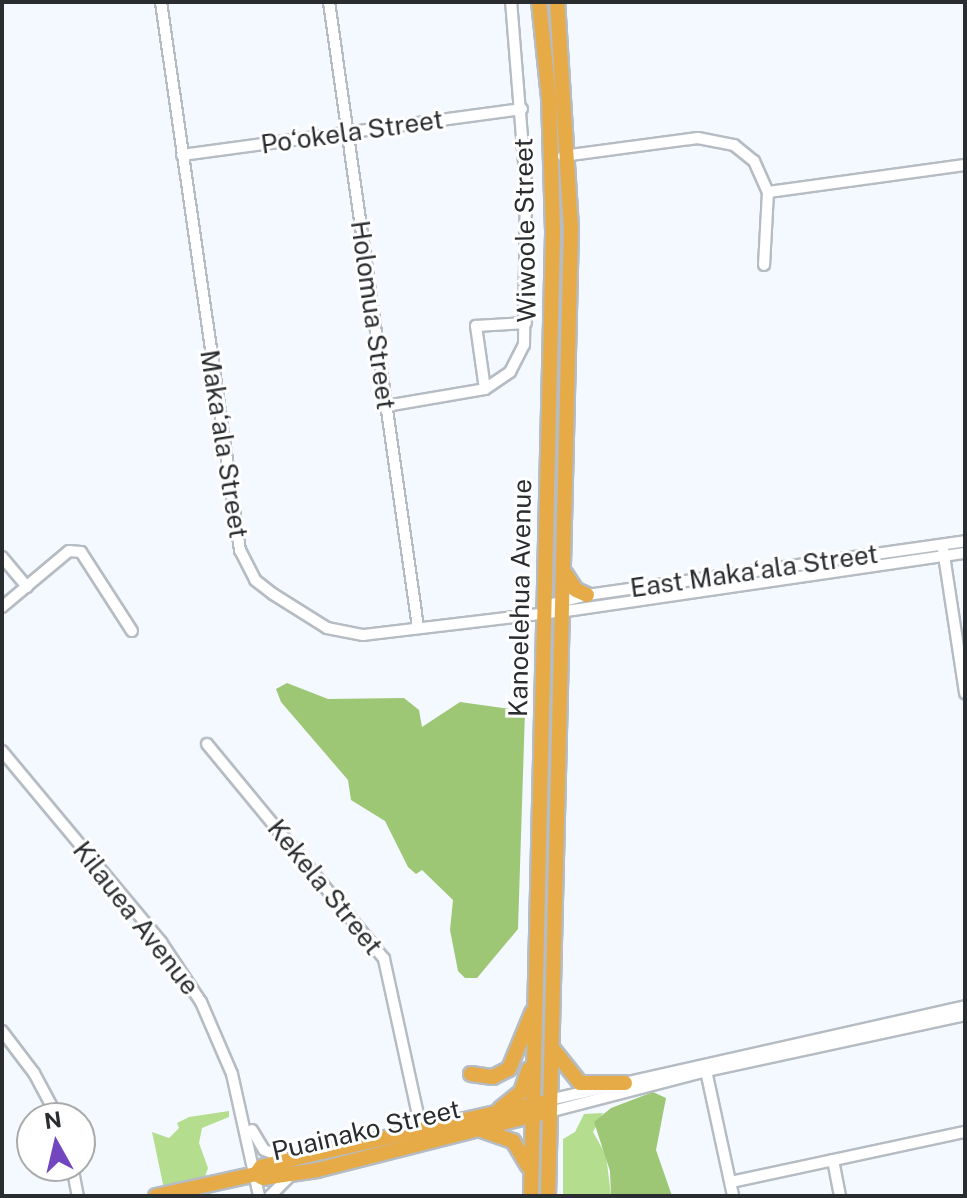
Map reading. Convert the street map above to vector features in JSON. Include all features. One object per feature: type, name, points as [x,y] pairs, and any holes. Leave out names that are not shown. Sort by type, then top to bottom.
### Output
[{"type":"highway","name":"Kanoelehua Avenue","points":[[531,1196],[552,158],[539,2]]},
{"type":"highway","name":"Kanoelehua Avenue","points":[[548,1196],[569,155],[557,2]]},
{"type":"highway","points":[[563,569],[572,586],[587,595]]},
{"type":"highway","points":[[471,1074],[489,1078],[509,1069],[536,1002]]},
{"type":"highway","points":[[487,1115],[521,1092],[536,1034]]},
{"type":"highway","points":[[551,1047],[566,1072],[580,1083],[625,1083]]},
{"type":"highway","name":"Puainako Street","points":[[423,1136],[477,1129],[549,1106]]},
{"type":"highway","name":"Puainako Street","points":[[156,1196],[256,1174],[261,1167],[293,1166],[423,1136],[487,1115],[533,1110]]},
{"type":"highway","points":[[477,1129],[516,1143],[531,1175]]},
{"type":"street","name":"Maka‘ala Street","points":[[161,2],[244,565],[273,594],[344,635],[544,608]]},
{"type":"street","name":"Holomua Street","points":[[329,2],[418,627]]},
{"type":"street","name":"Wiwoole Street","points":[[485,389],[518,360],[526,323],[522,109],[511,2]]},
{"type":"street","name":"Po‘okela Street","points":[[182,155],[522,109]]},
{"type":"street","points":[[552,158],[719,139],[754,161],[768,192],[764,265]]},
{"type":"street","points":[[768,192],[965,165]]},
{"type":"street","points":[[386,406],[485,389],[476,326],[526,323]]},
{"type":"street","name":"East Makaʻala Street","points":[[544,608],[636,602],[943,550],[965,541]]},
{"type":"street","points":[[943,550],[965,693]]},
{"type":"street","name":"East Makaʻala Street","points":[[562,606],[587,595],[943,550],[965,553]]},
{"type":"street","points":[[2,607],[69,551],[81,552],[132,631]]},
{"type":"street","points":[[2,557],[27,587]]},
{"type":"street","name":"Kekela Street","points":[[207,744],[384,959],[423,1136]]},
{"type":"street","name":"Kilauea Avenue","points":[[2,751],[170,955],[201,1002],[237,1092],[259,1196]]},
{"type":"street","name":"Puainako Street","points":[[549,1106],[965,1006]]},
{"type":"street","name":"Puainako Street","points":[[549,1106],[625,1083],[965,1015]]},
{"type":"street","points":[[2,1031],[34,1073],[49,1102]]},
{"type":"street","points":[[705,1068],[733,1196]]},
{"type":"street","points":[[237,1092],[258,1144],[293,1166],[270,1196]]},
{"type":"street","points":[[731,1182],[965,1132]]},
{"type":"street","points":[[833,1160],[840,1196]]},
{"type":"green space","points":[[287,683],[328,699],[404,698],[419,710],[422,727],[460,702],[525,711],[518,929],[477,978],[465,978],[458,971],[450,930],[453,900],[422,870],[416,874],[408,867],[385,821],[351,800],[348,780],[281,702],[276,689]]},
{"type":"green space","points":[[653,1092],[666,1098],[656,1150],[672,1196],[611,1196],[610,1171],[594,1122],[611,1108]]},
{"type":"green space","points":[[229,1111],[229,1117],[202,1128],[199,1143],[208,1168],[204,1180],[164,1189],[152,1132],[169,1138],[179,1128],[177,1123],[189,1117]]},
{"type":"green space","points":[[603,1113],[593,1132],[606,1155],[611,1196],[563,1196],[563,1139],[575,1132],[584,1114]]}]
